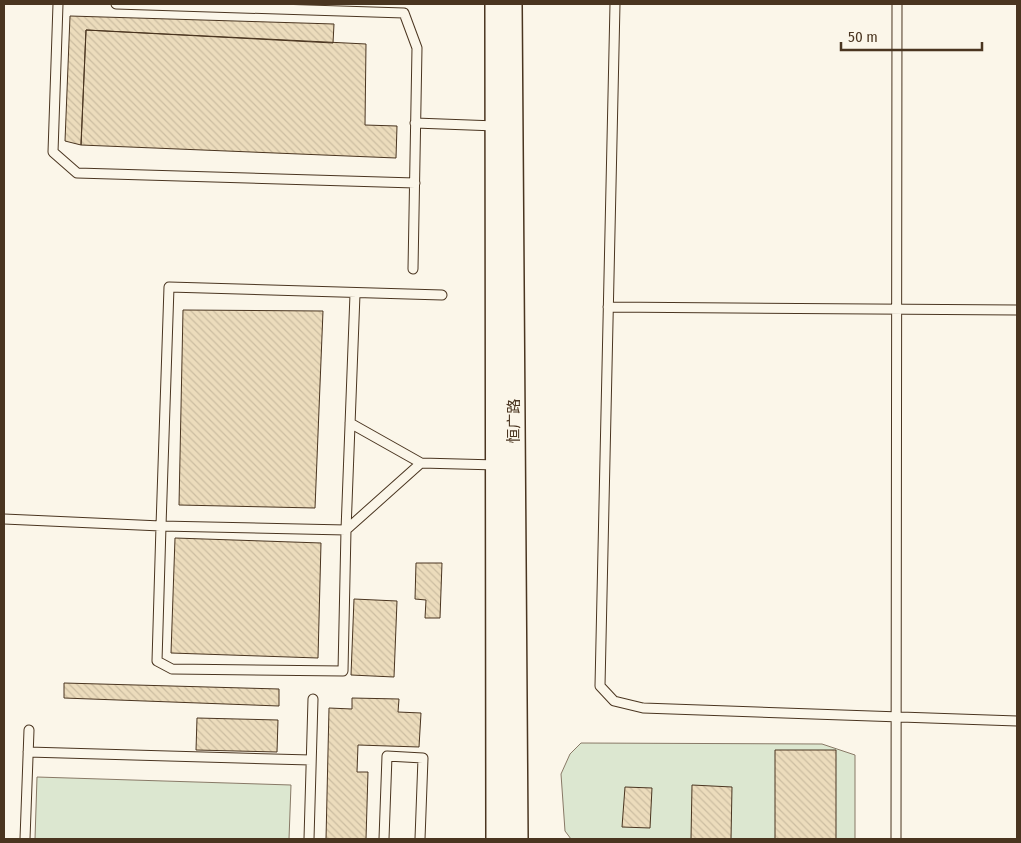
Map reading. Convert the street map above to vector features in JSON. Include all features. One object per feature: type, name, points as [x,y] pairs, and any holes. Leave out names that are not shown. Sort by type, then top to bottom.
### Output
[{"type":"street","name":"恒广路","points":[[496,4],[497,839]]},
{"type":"street","name":"恒广路","points":[[511,4],[517,839]]},
{"type":"lane","points":[[58,4],[53,152],[77,173],[415,183]]},
{"type":"lane","points":[[116,4],[404,13],[417,48],[413,269]]},
{"type":"lane","points":[[615,4],[600,686],[614,702],[644,708],[1017,721]]},
{"type":"lane","points":[[896,839],[897,4]]},
{"type":"lane","points":[[415,123],[496,126]]},
{"type":"lane","points":[[355,294],[343,671],[172,669],[157,661],[169,287],[355,294],[442,295]]},
{"type":"lane","points":[[608,308],[1017,310]]},
{"type":"lane","points":[[350,423],[421,463],[497,465]]},
{"type":"lane","points":[[4,520],[346,530],[421,463]]},
{"type":"lane","points":[[309,839],[313,699]]},
{"type":"lane","points":[[25,839],[29,730]]},
{"type":"lane","points":[[28,752],[311,760]]},
{"type":"lane","points":[[384,839],[387,756],[423,758],[420,839]]},
{"type":"green space","points":[[581,743],[822,744],[855,755],[855,839],[571,839],[565,831],[561,774],[570,754]]},
{"type":"green space","points":[[37,777],[291,785],[289,839],[35,839]]},
{"type":"building","points":[[70,16],[334,24],[333,43],[86,30],[81,145],[65,141]]},
{"type":"building","points":[[86,30],[366,44],[365,125],[397,126],[396,158],[81,145]]},
{"type":"building","points":[[183,310],[323,311],[315,508],[179,505]]},
{"type":"building","points":[[175,538],[321,543],[318,658],[171,653]]},
{"type":"building","points":[[416,563],[442,563],[440,618],[425,618],[426,600],[415,599]]},
{"type":"building","points":[[354,599],[397,601],[394,677],[351,675]]},
{"type":"building","points":[[64,683],[279,689],[279,706],[64,698]]},
{"type":"building","points":[[352,698],[399,699],[398,712],[421,713],[419,747],[358,745],[357,772],[368,772],[366,839],[326,839],[329,708],[352,709]]},
{"type":"building","points":[[197,718],[278,720],[277,752],[196,750]]},
{"type":"building","points":[[775,750],[836,750],[836,839],[775,839]]},
{"type":"building","points":[[692,785],[732,787],[731,839],[691,839]]},
{"type":"building","points":[[625,787],[652,788],[650,828],[622,827]]}]
